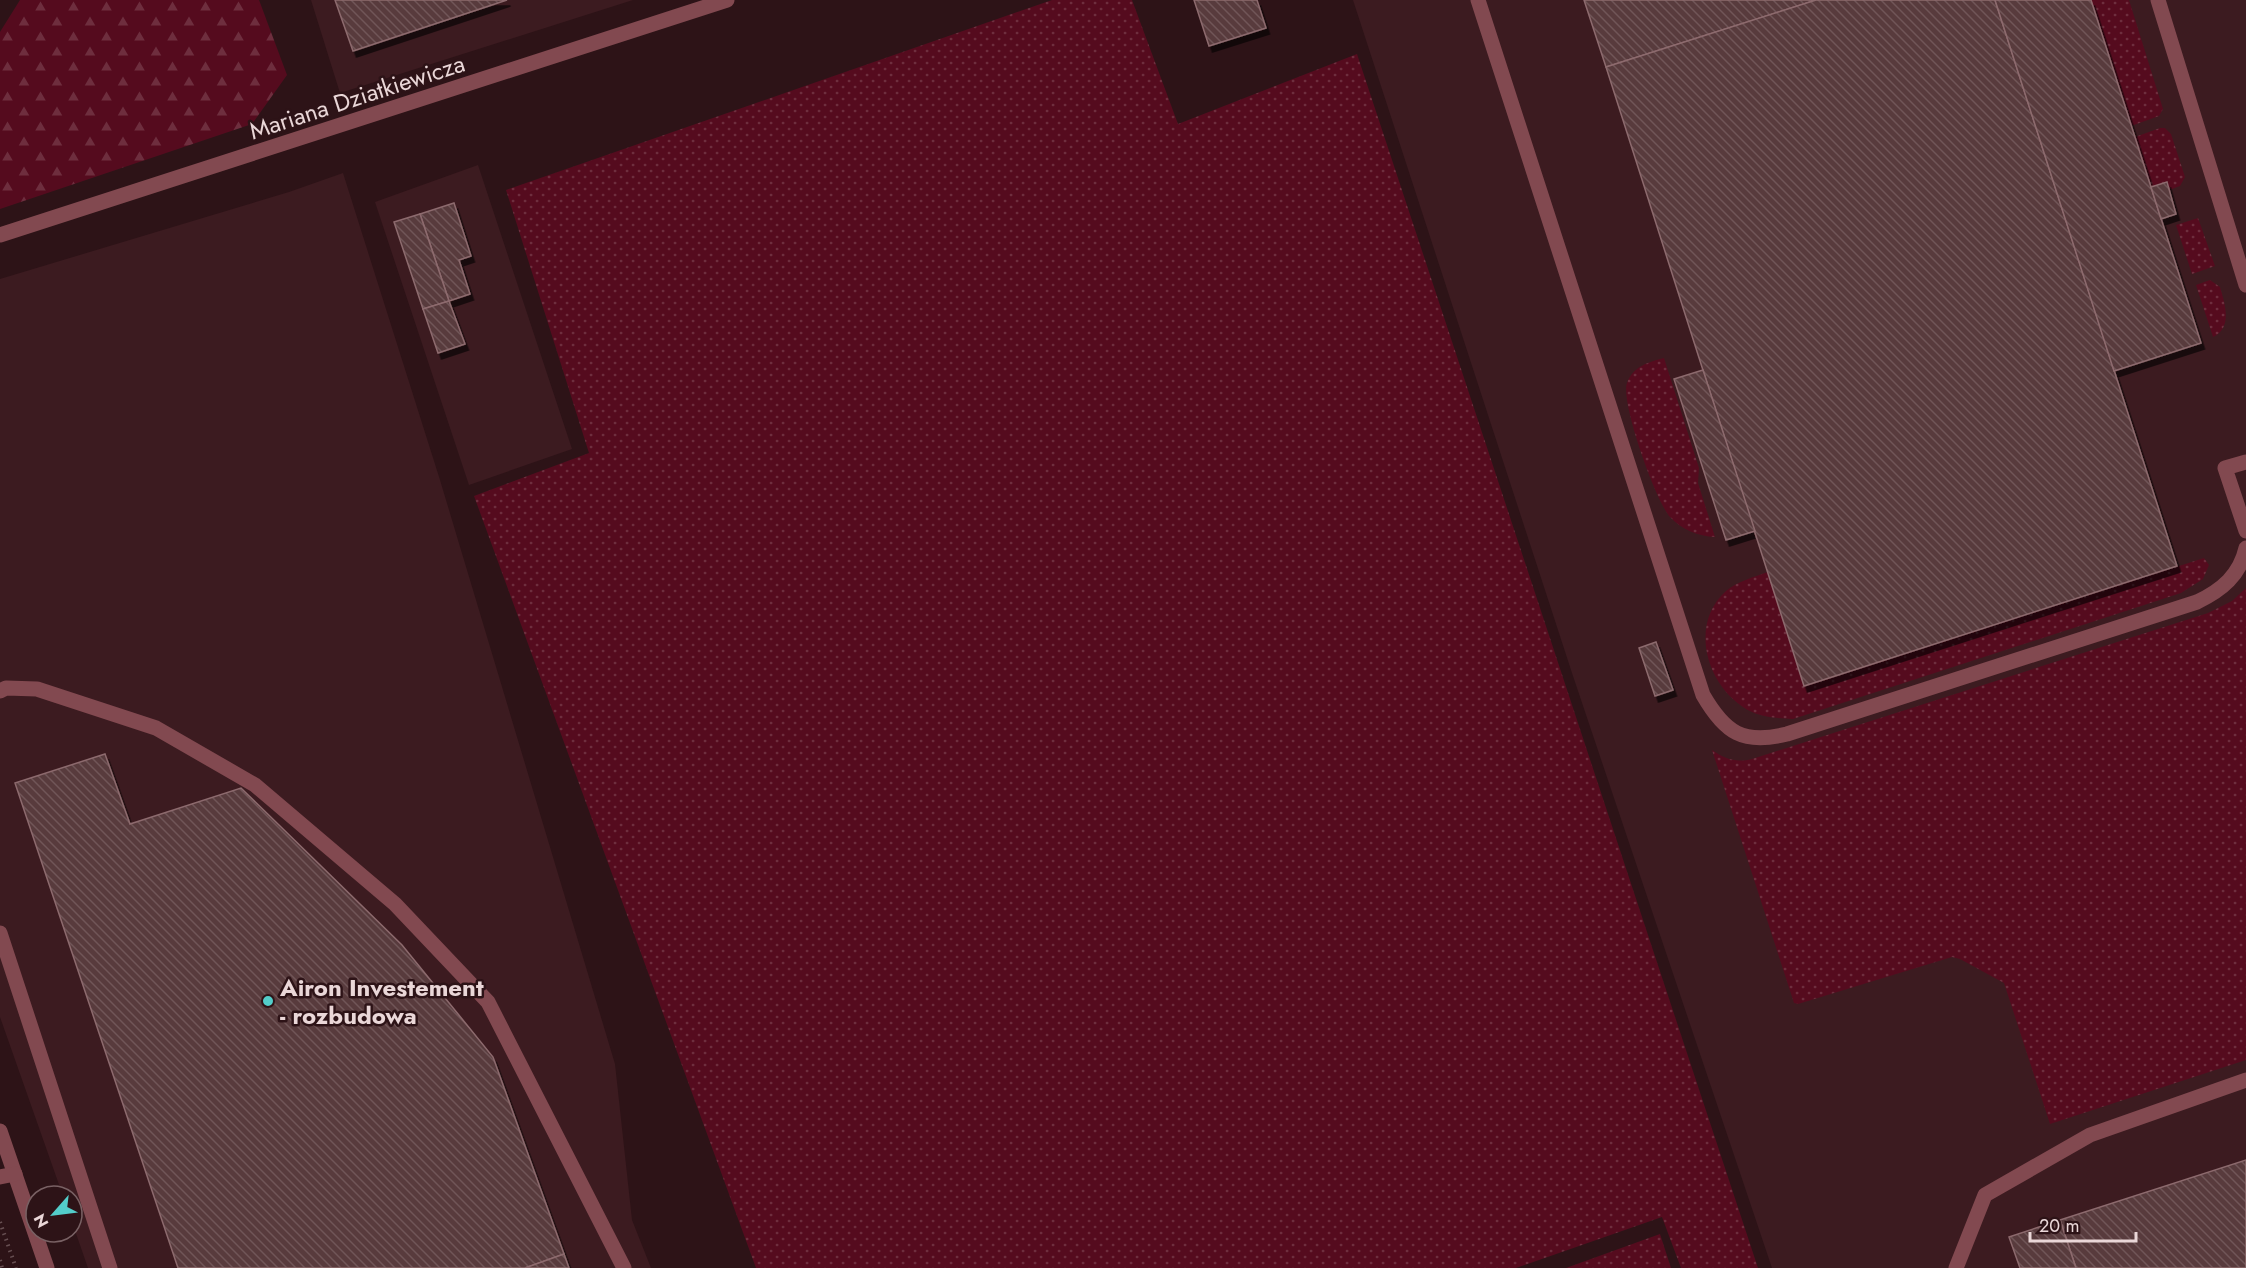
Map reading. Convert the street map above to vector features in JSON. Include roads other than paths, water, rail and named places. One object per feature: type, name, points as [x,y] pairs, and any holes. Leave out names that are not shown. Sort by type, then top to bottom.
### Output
[{"type":"street","name":"Mariana Dziatkiewicza","points":[[0,234],[727,0]]},
{"type":"street","points":[[1478,0],[1703,695],[1716,717],[1727,729],[1755,739],[1787,734],[2198,602],[2222,589],[2231,579],[2239,568],[2246,548]]},
{"type":"street","points":[[2158,0],[2246,285]]},
{"type":"street","points":[[2246,462],[2225,468],[2246,531]]},
{"type":"street","points":[[0,691],[6,688],[37,689],[156,728],[255,785],[395,904],[488,1002],[624,1268]]},
{"type":"street","points":[[0,933],[110,1268]]},
{"type":"street","points":[[1956,1268],[1985,1195],[2090,1135],[2246,1080]]},
{"type":"street","points":[[0,1131],[8,1175],[47,1268]]},
{"type":"place","name":"Airon Investement - rozbudowa","points":[[268,1001]]}]
